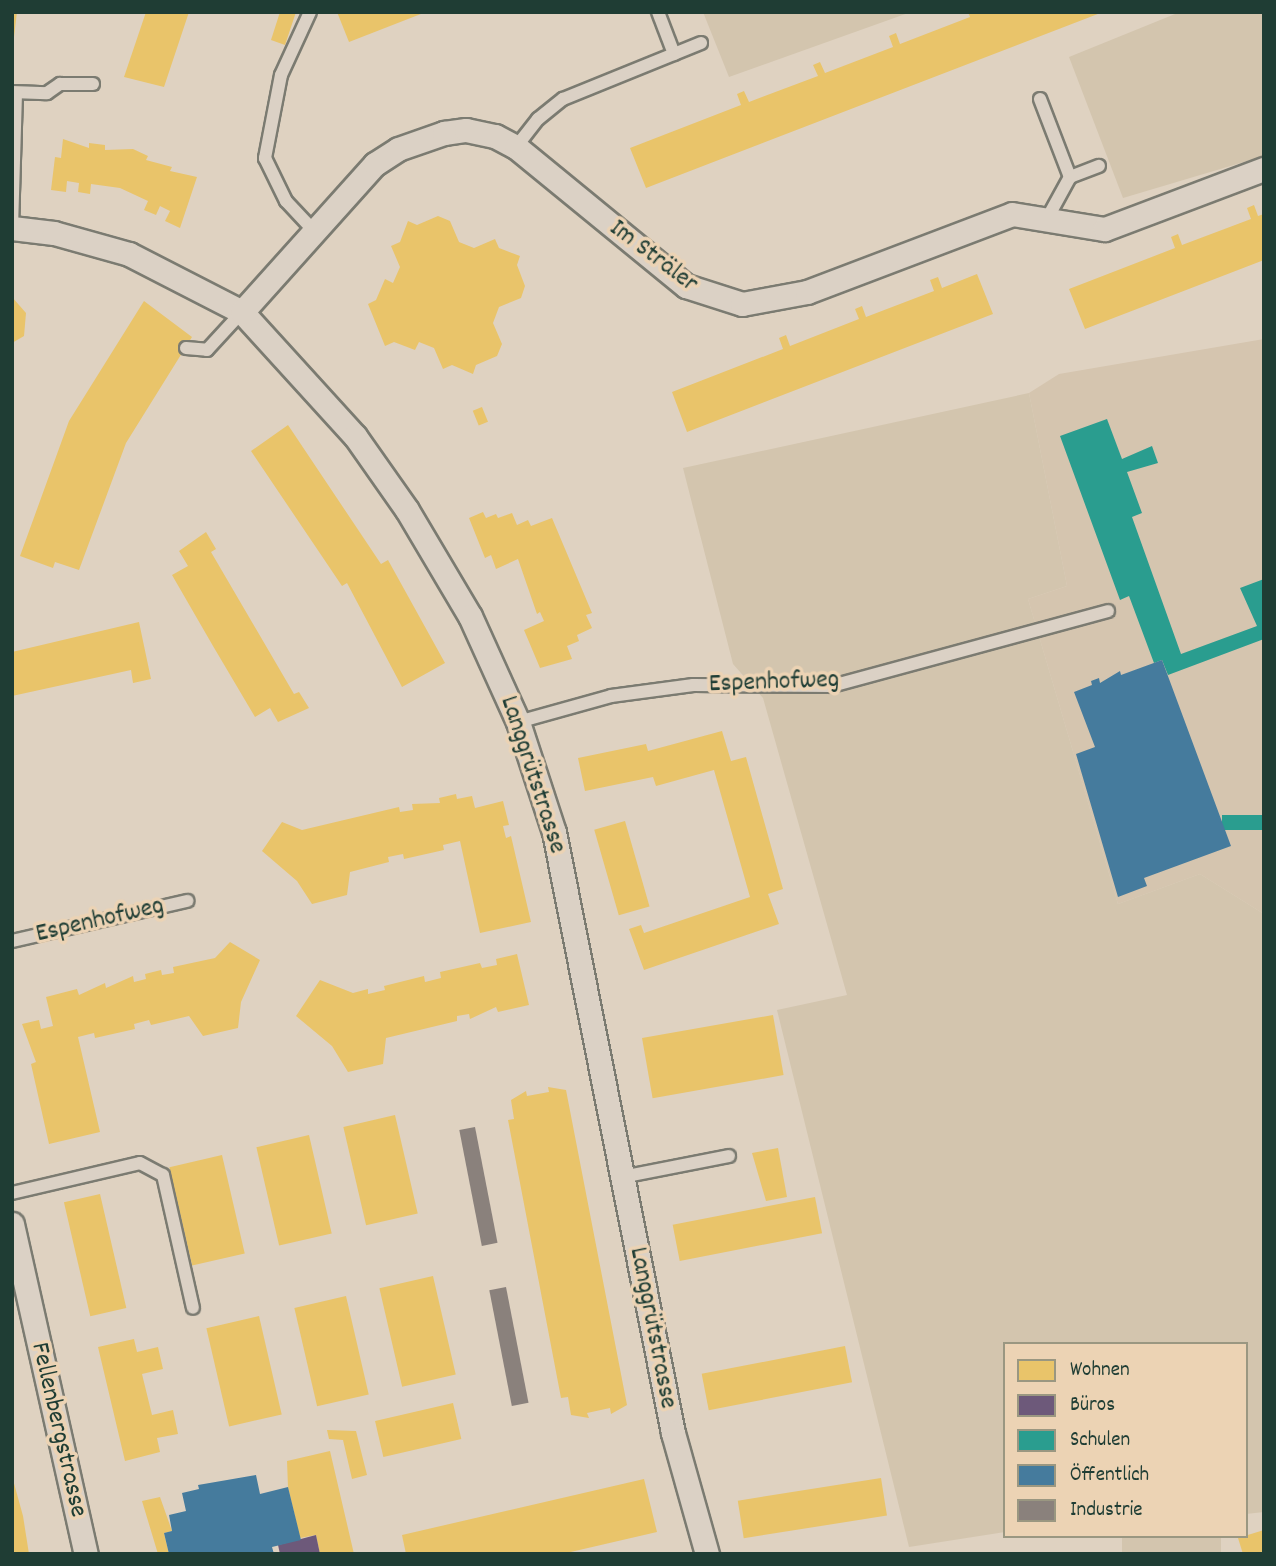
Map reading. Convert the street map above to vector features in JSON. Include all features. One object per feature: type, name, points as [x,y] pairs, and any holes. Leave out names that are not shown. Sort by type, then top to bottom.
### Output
[{"type":"street","name":"Im Sträler","points":[[242,312],[375,164],[424,138],[466,130],[495,136],[516,147],[686,286],[742,304],[807,292],[1012,214],[1048,217],[1105,229],[1264,169]]},
{"type":"street","name":"Langgrütstrasse","points":[[12,228],[54,233],[129,254],[242,312],[336,413],[407,510],[470,616],[518,722],[557,845],[673,1433],[707,1554]]},
{"type":"street","name":"Fellenbergstrasse","points":[[12,1224],[86,1554]]},
{"type":"lane","points":[[310,12],[281,75],[265,158],[286,201],[315,232]]},
{"type":"lane","points":[[658,12],[674,54]]},
{"type":"lane","points":[[516,147],[538,119],[562,99],[701,43]]},
{"type":"lane","points":[[12,228],[14,92],[47,93],[60,84],[93,84]]},
{"type":"lane","points":[[1040,99],[1070,177]]},
{"type":"lane","points":[[1048,217],[1070,177],[1099,166]]},
{"type":"lane","points":[[186,348],[207,350],[242,312]]},
{"type":"lane","name":"Espenhofweg","points":[[518,722],[611,696],[693,685],[832,686],[1108,611]]},
{"type":"lane","name":"Espenhofweg","points":[[12,941],[187,901]]},
{"type":"lane","points":[[622,1177],[729,1156]]},
{"type":"lane","points":[[12,1193],[139,1163],[163,1175],[193,1308]]},
{"type":"shaded area","points":[[703,12],[911,12],[729,77]]},
{"type":"shaded area","points":[[1180,12],[1264,12],[1264,156],[1123,198],[1069,57]]},
{"type":"shaded area","points":[[1264,339],[1264,914],[1200,874],[1118,904],[1028,599],[1067,586],[1029,393],[1059,374]]},
{"type":"shaded area","points":[[1029,393],[1067,586],[1028,599],[1118,904],[1200,874],[1264,914],[1264,1512],[1248,1514],[1248,1342],[1003,1342],[1003,1532],[909,1547],[777,1010],[847,995],[763,698],[733,664],[683,468]]},
{"type":"shaded area","points":[[1122,1538],[1221,1538],[1221,1554],[1122,1554]]},
{"type":"building: Wohnen","points":[[12,12],[17,12],[14,37],[12,37]]},
{"type":"building: Wohnen","points":[[146,12],[189,12],[164,87],[124,77]]},
{"type":"building: Wohnen","points":[[280,12],[296,12],[285,45],[271,40]]},
{"type":"building: Wohnen","points":[[337,12],[426,12],[349,42]]},
{"type":"building: Wohnen","points":[[968,12],[1103,12],[646,188],[630,148],[741,105],[737,94],[744,91],[749,102],[818,76],[813,65],[820,62],[825,73],[893,47],[889,36],[896,33],[900,44],[970,17]]},
{"type":"building: Wohnen","points":[[63,139],[89,148],[89,143],[105,145],[105,150],[133,149],[148,156],[146,160],[172,167],[170,171],[197,177],[180,228],[165,221],[170,211],[160,206],[156,215],[144,210],[148,201],[120,188],[91,184],[90,194],[78,192],[79,183],[67,181],[66,192],[51,190],[55,157],[61,158]]},
{"type":"building: Wohnen","points":[[1254,205],[1258,216],[1264,214],[1264,260],[1085,329],[1069,289],[1175,248],[1171,237],[1178,234],[1182,245],[1251,219],[1247,208]]},
{"type":"building: Wohnen","points":[[438,216],[450,221],[459,242],[474,248],[495,239],[499,248],[520,256],[517,265],[525,286],[521,298],[499,307],[493,323],[502,344],[497,356],[476,365],[473,374],[452,365],[443,369],[434,348],[419,342],[415,350],[394,342],[385,346],[368,304],[376,300],[385,279],[393,283],[400,267],[391,246],[400,242],[408,221],[417,225]]},
{"type":"building: Wohnen","points":[[977,274],[993,314],[687,432],[672,392],[783,349],[779,338],[786,335],[790,346],[859,319],[855,309],[862,306],[866,317],[934,291],[930,280],[938,277],[942,288]]},
{"type":"building: Wohnen","points":[[12,297],[26,313],[24,336],[12,343]]},
{"type":"building: Wohnen","points":[[144,301],[192,337],[126,443],[79,570],[55,562],[53,568],[20,556],[69,421]]},
{"type":"building: Wohnen","points":[[482,407],[488,422],[479,426],[473,411]]},
{"type":"building: Wohnen","points":[[288,425],[381,564],[388,560],[445,663],[402,687],[347,583],[342,586],[251,451]]},
{"type":"building: Wohnen","points":[[483,512],[486,518],[496,514],[498,518],[512,513],[517,525],[528,520],[531,526],[552,518],[592,613],[586,615],[592,628],[577,635],[579,641],[567,646],[572,659],[540,668],[524,630],[544,621],[540,612],[537,614],[518,559],[496,569],[491,555],[485,558],[469,518]]},
{"type":"building: Wohnen","points":[[206,532],[216,549],[211,552],[294,694],[299,692],[309,708],[278,722],[270,708],[255,717],[213,646],[172,575],[188,566],[179,551]]},
{"type":"building: Wohnen","points":[[139,622],[151,679],[133,683],[131,670],[12,696],[12,652]]},
{"type":"building: Wohnen","points":[[722,731],[731,761],[746,757],[783,889],[768,894],[779,924],[644,970],[629,929],[641,925],[644,933],[750,897],[714,770],[656,786],[653,777],[585,791],[578,758],[646,744],[648,751]]},
{"type":"building: Wohnen","points":[[456,794],[457,799],[472,796],[475,808],[503,801],[509,825],[503,826],[506,838],[511,836],[531,922],[480,933],[460,841],[443,845],[444,850],[404,859],[403,854],[388,857],[389,862],[350,872],[347,895],[312,904],[297,881],[262,851],[282,822],[302,830],[399,807],[400,812],[413,810],[412,804],[440,803],[439,798]]},
{"type":"building: Wohnen","points":[[625,821],[650,907],[619,915],[594,830]]},
{"type":"building: Wohnen","points":[[230,942],[260,960],[241,1002],[238,1028],[203,1036],[189,1016],[151,1025],[149,1020],[134,1024],[135,1029],[95,1038],[94,1033],[78,1037],[100,1132],[49,1144],[31,1064],[36,1062],[22,1024],[39,1020],[41,1029],[53,1026],[46,997],[77,989],[79,995],[105,983],[106,988],[133,976],[134,982],[146,979],[145,974],[161,970],[162,975],[174,973],[173,967],[215,958]]},
{"type":"building: Wohnen","points":[[517,954],[529,1005],[498,1012],[496,1007],[470,1019],[469,1014],[457,1016],[457,1021],[386,1038],[383,1064],[348,1072],[332,1046],[296,1016],[320,980],[353,993],[368,989],[368,994],[385,990],[384,986],[424,976],[425,982],[441,978],[440,972],[480,963],[482,968],[497,965],[496,959]]},
{"type":"building: Wohnen","points":[[773,1015],[784,1075],[653,1098],[642,1038]]},
{"type":"building: Wohnen","points":[[548,1087],[566,1090],[627,1405],[611,1414],[610,1408],[587,1413],[589,1418],[571,1415],[568,1397],[561,1398],[508,1120],[514,1119],[511,1100],[526,1091],[527,1096],[549,1092]]},
{"type":"building: Wohnen","points":[[395,1115],[418,1213],[366,1225],[343,1127]]},
{"type":"building: Wohnen","points":[[309,1135],[332,1233],[279,1246],[256,1147]]},
{"type":"building: Wohnen","points":[[778,1148],[787,1197],[766,1201],[752,1153]]},
{"type":"building: Wohnen","points":[[222,1155],[245,1253],[192,1266],[169,1167]]},
{"type":"building: Wohnen","points":[[100,1194],[126,1308],[90,1316],[64,1202]]},
{"type":"building: Wohnen","points":[[815,1197],[822,1233],[680,1261],[673,1225]]},
{"type":"building: Wohnen","points":[[433,1276],[456,1374],[402,1387],[379,1288]]},
{"type":"building: Wohnen","points":[[346,1296],[369,1394],[317,1406],[294,1308]]},
{"type":"building: Wohnen","points":[[259,1316],[282,1414],[229,1427],[206,1328]]},
{"type":"building: Wohnen","points":[[134,1339],[137,1352],[158,1347],[163,1369],[142,1374],[152,1415],[173,1410],[178,1434],[157,1438],[160,1452],[125,1461],[98,1347]]},
{"type":"building: Wohnen","points":[[845,1346],[852,1382],[709,1410],[702,1374]]},
{"type":"building: Wohnen","points":[[453,1403],[461,1439],[383,1457],[375,1421]]},
{"type":"building: Wohnen","points":[[327,1430],[356,1431],[367,1475],[352,1479],[343,1440],[329,1439]]},
{"type":"building: Wohnen","points":[[330,1451],[354,1554],[320,1554],[316,1535],[300,1538],[288,1487],[287,1461]]},
{"type":"building: Wohnen","points":[[12,1476],[23,1516],[29,1554],[12,1554]]},
{"type":"building: Wohnen","points":[[881,1478],[887,1516],[744,1538],[738,1501]]},
{"type":"building: Wohnen","points":[[644,1479],[657,1532],[562,1554],[406,1554],[402,1535]]},
{"type":"building: Wohnen","points":[[160,1497],[172,1531],[164,1533],[169,1554],[158,1554],[142,1501]]},
{"type":"building: Wohnen","points":[[1264,1530],[1264,1554],[1243,1554],[1238,1538],[1248,1538],[1248,1535]]},
{"type":"building: Büros","points":[[316,1535],[320,1554],[280,1554],[278,1545]]},
{"type":"building: Schulen","points":[[1107,419],[1122,459],[1152,446],[1158,463],[1127,472],[1142,513],[1132,517],[1181,654],[1257,626],[1240,588],[1264,579],[1264,639],[1168,675],[1162,660],[1154,663],[1129,596],[1120,600],[1060,436]]},
{"type":"building: Schulen","points":[[1222,815],[1264,815],[1264,830],[1222,830]]},
{"type":"building: Öffentlich","points":[[1162,660],[1231,846],[1144,878],[1147,886],[1118,897],[1076,754],[1095,747],[1074,692],[1092,685],[1091,681],[1099,678],[1100,683],[1120,671],[1121,675]]},
{"type":"building: Öffentlich","points":[[256,1475],[260,1494],[288,1487],[301,1540],[272,1547],[274,1554],[169,1554],[164,1533],[172,1531],[169,1515],[186,1511],[182,1493],[199,1489],[198,1485]]},
{"type":"building: Industrie","points":[[475,1127],[498,1243],[482,1246],[459,1130]]},
{"type":"building: Industrie","points":[[506,1287],[529,1403],[512,1406],[489,1290]]}]
